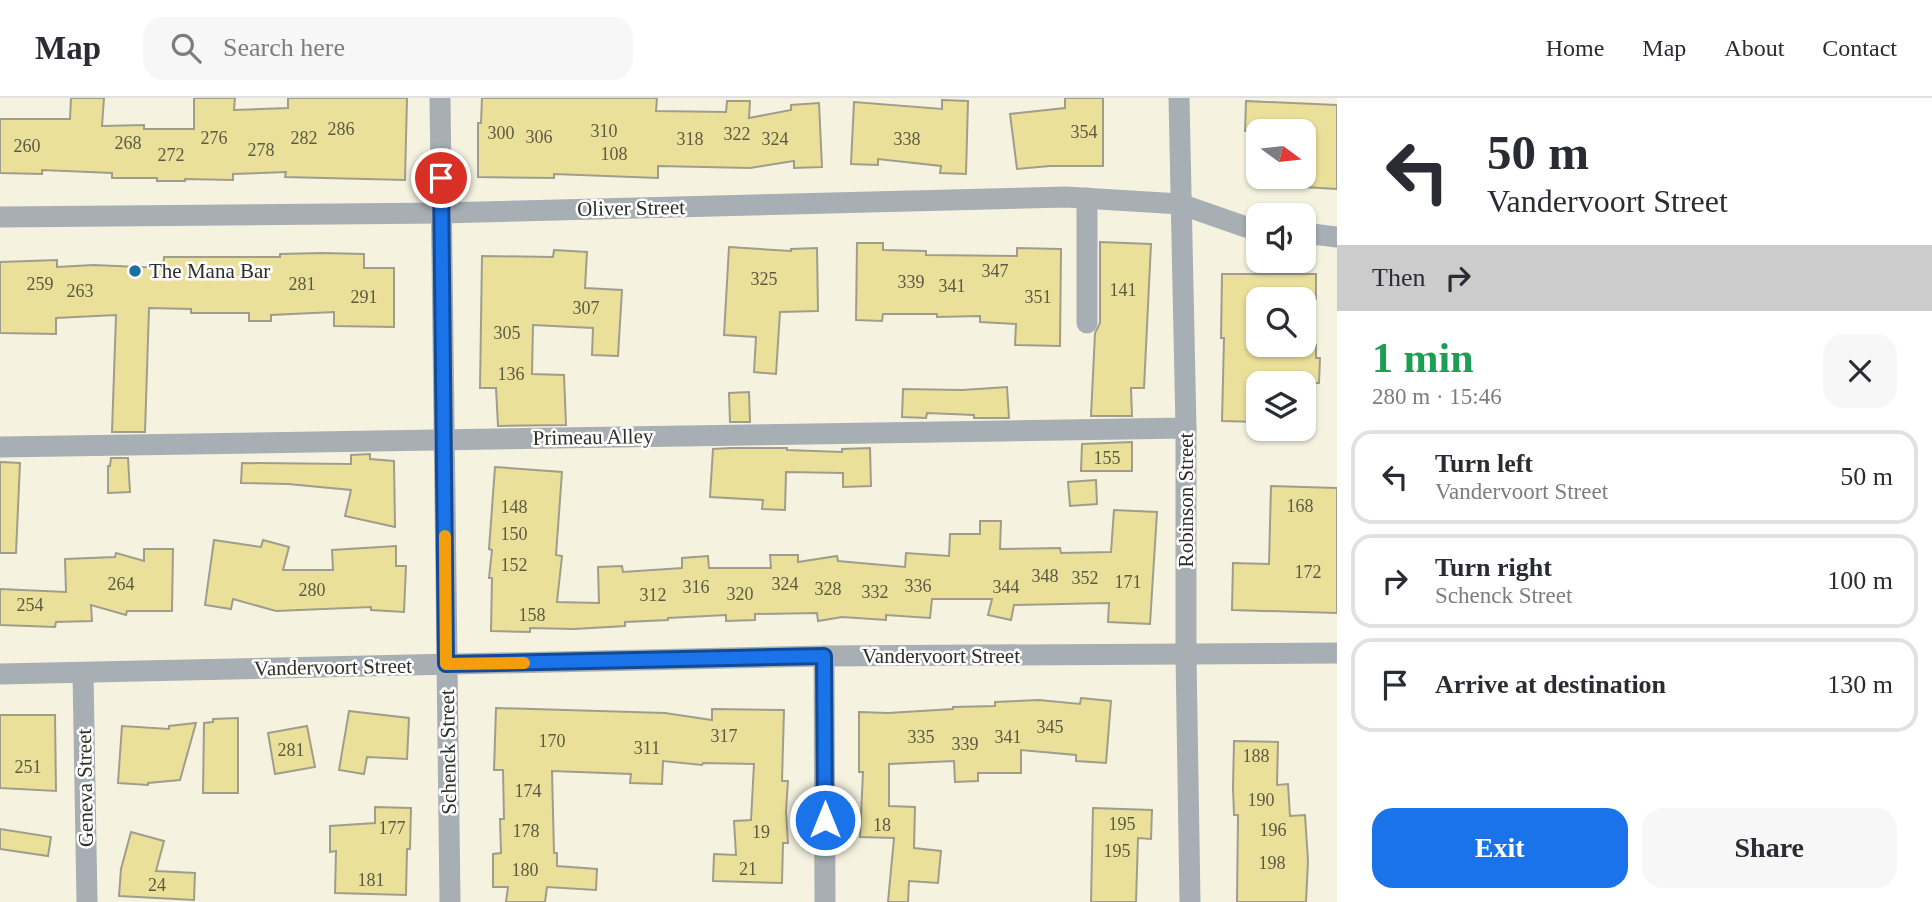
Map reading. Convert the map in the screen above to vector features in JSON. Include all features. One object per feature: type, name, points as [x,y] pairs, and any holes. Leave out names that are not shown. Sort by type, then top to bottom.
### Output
[{"type":"street","name":"Schenck Street","points":[[440,98],[450,902]]},
{"type":"street","name":"Robinson Street","points":[[1180,98],[1190,902]]},
{"type":"street","name":"Oliver Street","points":[[0,217],[442,212],[1087,198],[1181,204],[1246,227]]},
{"type":"street","points":[[1087,198],[1087,323]]},
{"type":"street","points":[[1316,234],[1337,237]]},
{"type":"street","name":"Primeau Alley","points":[[0,447],[1186,429]]},
{"type":"street","name":"Vandervoort Street","points":[[0,674],[824,656],[1337,653]]},
{"type":"street","points":[[824,656],[825,902]]},
{"type":"street","name":"Geneva Street","points":[[83,673],[87,902]]},
{"type":"building","points":[[71,98],[104,98],[102,126],[144,125],[144,129],[194,129],[194,98],[235,98],[234,110],[288,108],[288,98],[407,98],[405,180],[285,177],[286,172],[233,174],[233,180],[185,181],[112,178],[112,173],[42,170],[42,174],[0,173],[0,119],[70,119]]},
{"type":"building","points":[[482,98],[657,98],[656,111],[726,112],[727,101],[750,101],[749,118],[791,110],[791,105],[819,103],[822,167],[794,168],[794,161],[750,168],[658,166],[658,178],[554,174],[554,178],[478,177],[478,123],[481,123]]},
{"type":"building","points":[[1065,98],[1103,98],[1103,166],[1017,169],[1010,114],[1065,108]]},
{"type":"building","points":[[942,100],[968,101],[966,174],[940,173],[941,166],[878,159],[878,165],[851,164],[854,102],[942,109]]},
{"type":"building","points":[[1246,101],[1337,105],[1337,189],[1316,188],[1316,119],[1246,119],[1245,131]]},
{"type":"building","points":[[1100,242],[1151,244],[1144,388],[1131,388],[1132,416],[1091,416],[1095,333],[1100,323]]},
{"type":"building","points":[[857,243],[883,243],[883,250],[926,251],[926,255],[1017,256],[1017,248],[1061,249],[1060,346],[1015,345],[1016,324],[980,322],[980,316],[883,314],[882,321],[856,320]]},
{"type":"building","points":[[729,247],[791,251],[817,248],[818,311],[780,312],[776,374],[754,372],[756,337],[724,335]]},
{"type":"building","points":[[554,250],[587,252],[585,288],[622,290],[618,356],[592,355],[593,328],[533,325],[532,374],[564,375],[566,425],[498,426],[496,388],[480,388],[482,256],[553,257]]},
{"type":"building","points":[[280,254],[364,254],[364,268],[394,268],[394,327],[334,326],[334,312],[271,315],[271,321],[249,321],[249,313],[191,313],[191,309],[149,308],[145,432],[112,432],[116,315],[56,318],[56,334],[0,333],[0,262],[57,260],[57,267],[93,265],[163,268],[164,257],[280,257]]},
{"type":"building","points":[[1222,274],[1316,274],[1316,287],[1246,287],[1246,357],[1320,358],[1319,383],[1316,383],[1316,371],[1246,371],[1246,422],[1222,421],[1224,338],[1221,338]]},
{"type":"building","points":[[1007,387],[1009,418],[974,418],[974,415],[927,413],[926,418],[902,417],[903,389],[962,390]]},
{"type":"building","points":[[749,392],[750,422],[730,422],[729,393]]},
{"type":"building","points":[[1132,442],[1132,471],[1081,471],[1082,444]]},
{"type":"building","points":[[870,448],[871,486],[843,487],[843,473],[786,472],[785,510],[762,509],[763,500],[710,497],[713,449],[842,452],[842,449]]},
{"type":"building","points":[[370,454],[370,459],[394,461],[395,527],[345,516],[351,490],[241,483],[242,463],[351,464],[351,455]]},
{"type":"building","points":[[111,458],[128,458],[130,492],[108,493],[108,466]]},
{"type":"building","points":[[0,462],[20,463],[16,553],[0,553]]},
{"type":"building","points":[[495,467],[562,472],[556,555],[562,556],[557,602],[599,603],[598,567],[622,566],[623,572],[682,568],[682,558],[708,556],[709,568],[771,568],[770,555],[798,555],[798,562],[837,556],[838,561],[905,567],[906,553],[949,556],[950,534],[980,534],[980,521],[1001,521],[1000,549],[1060,548],[1061,553],[1111,552],[1114,510],[1157,512],[1150,624],[1108,622],[1109,603],[1014,605],[1011,620],[988,615],[992,599],[932,599],[930,618],[886,615],[886,620],[842,617],[818,621],[817,613],[755,614],[755,620],[726,621],[726,615],[625,622],[625,626],[530,628],[530,632],[491,631],[492,578],[489,578],[492,550],[489,549]]},
{"type":"building","points":[[1096,480],[1097,504],[1070,506],[1068,482]]},
{"type":"building","points":[[1271,486],[1337,488],[1337,613],[1232,610],[1233,563],[1269,564]]},
{"type":"building","points":[[214,540],[261,547],[263,540],[289,547],[283,570],[333,570],[332,550],[396,546],[396,566],[406,566],[404,612],[371,610],[371,607],[276,611],[233,599],[231,609],[205,605]]},
{"type":"building","points":[[144,549],[173,549],[172,611],[127,611],[126,615],[91,605],[92,621],[56,622],[55,627],[0,625],[0,589],[66,592],[65,559],[115,557],[116,553],[144,561]]},
{"type":"building","points":[[1081,698],[1111,701],[1106,763],[1076,761],[1076,755],[1021,750],[1021,773],[978,773],[978,781],[955,782],[954,761],[889,764],[889,806],[915,807],[914,848],[941,851],[938,883],[909,881],[908,902],[888,902],[894,838],[860,837],[863,772],[859,772],[859,712],[953,709],[995,706],[995,702],[1039,700],[1080,704]]},
{"type":"building","points":[[496,708],[665,713],[712,720],[712,709],[784,710],[782,781],[788,781],[788,843],[783,843],[782,883],[713,881],[714,854],[736,855],[734,821],[751,820],[754,764],[702,765],[663,761],[662,784],[630,783],[631,774],[552,771],[554,853],[557,853],[557,866],[597,869],[596,890],[547,887],[545,902],[506,902],[508,887],[493,887],[493,854],[501,853],[500,819],[504,819],[503,770],[494,770]]},
{"type":"building","points":[[349,711],[409,718],[407,759],[367,757],[364,774],[339,770]]},
{"type":"building","points":[[0,715],[55,715],[56,791],[0,788]]},
{"type":"building","points":[[238,718],[238,793],[203,793],[204,723],[213,722],[213,719]]},
{"type":"building","points":[[196,723],[180,780],[148,785],[118,783],[122,726],[169,729],[169,726]]},
{"type":"building","points":[[307,726],[315,767],[275,774],[268,733]]},
{"type":"building","points":[[1234,741],[1278,742],[1277,785],[1288,784],[1290,816],[1305,815],[1308,861],[1306,902],[1237,902],[1238,815],[1234,815]]},
{"type":"building","points":[[375,807],[411,808],[406,895],[335,893],[336,851],[330,852],[330,826],[375,823]]},
{"type":"building","points":[[1093,808],[1152,810],[1151,839],[1138,838],[1136,902],[1091,902]]},
{"type":"building","points":[[0,829],[51,837],[48,856],[0,849]]},
{"type":"building","points":[[131,832],[164,841],[156,871],[195,873],[194,900],[119,896],[121,869]]},
{"type":"slow traffic","points":[[445,536],[446,664],[524,663]]},
{"type":"place","name":"The Mana Bar","points":[[135,271]]},
{"type":"route","points":[[441,178],[446,664],[824,656],[825,820]]}]
